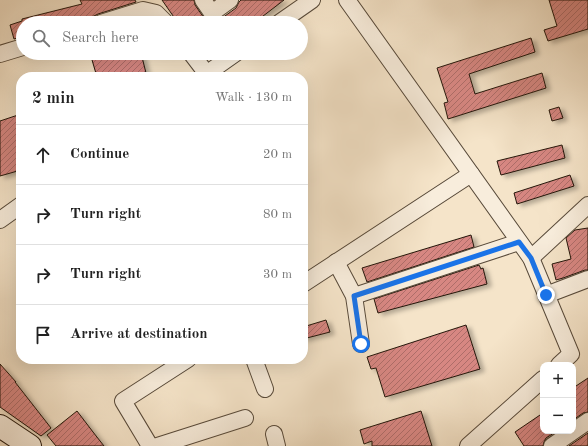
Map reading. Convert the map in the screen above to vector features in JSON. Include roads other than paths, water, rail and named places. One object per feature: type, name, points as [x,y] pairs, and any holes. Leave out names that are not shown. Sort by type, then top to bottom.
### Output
[{"type":"street","points":[[203,0],[212,13],[230,0]]},
{"type":"street","points":[[289,16],[312,0]]},
{"type":"street","points":[[347,0],[531,258],[571,354],[562,362]]},
{"type":"street","points":[[124,16],[144,10],[156,13],[159,16]]},
{"type":"street","points":[[0,54],[16,49]]},
{"type":"street","points":[[195,60],[203,72]]},
{"type":"street","points":[[209,72],[226,60]]},
{"type":"street","points":[[308,281],[471,174]]},
{"type":"street","points":[[531,258],[588,205]]},
{"type":"street","points":[[0,220],[16,209]]},
{"type":"street","points":[[354,296],[519,242]]},
{"type":"street","points":[[336,262],[354,296],[361,344]]},
{"type":"street","points":[[546,295],[588,279]]},
{"type":"street","points":[[150,446],[123,401],[180,364]]},
{"type":"street","points":[[256,364],[265,389]]},
{"type":"street","points":[[468,446],[540,382]]},
{"type":"street","points":[[157,446],[245,418]]},
{"type":"street","points":[[552,446],[588,421]]},
{"type":"street","points":[[0,426],[30,446]]}]
